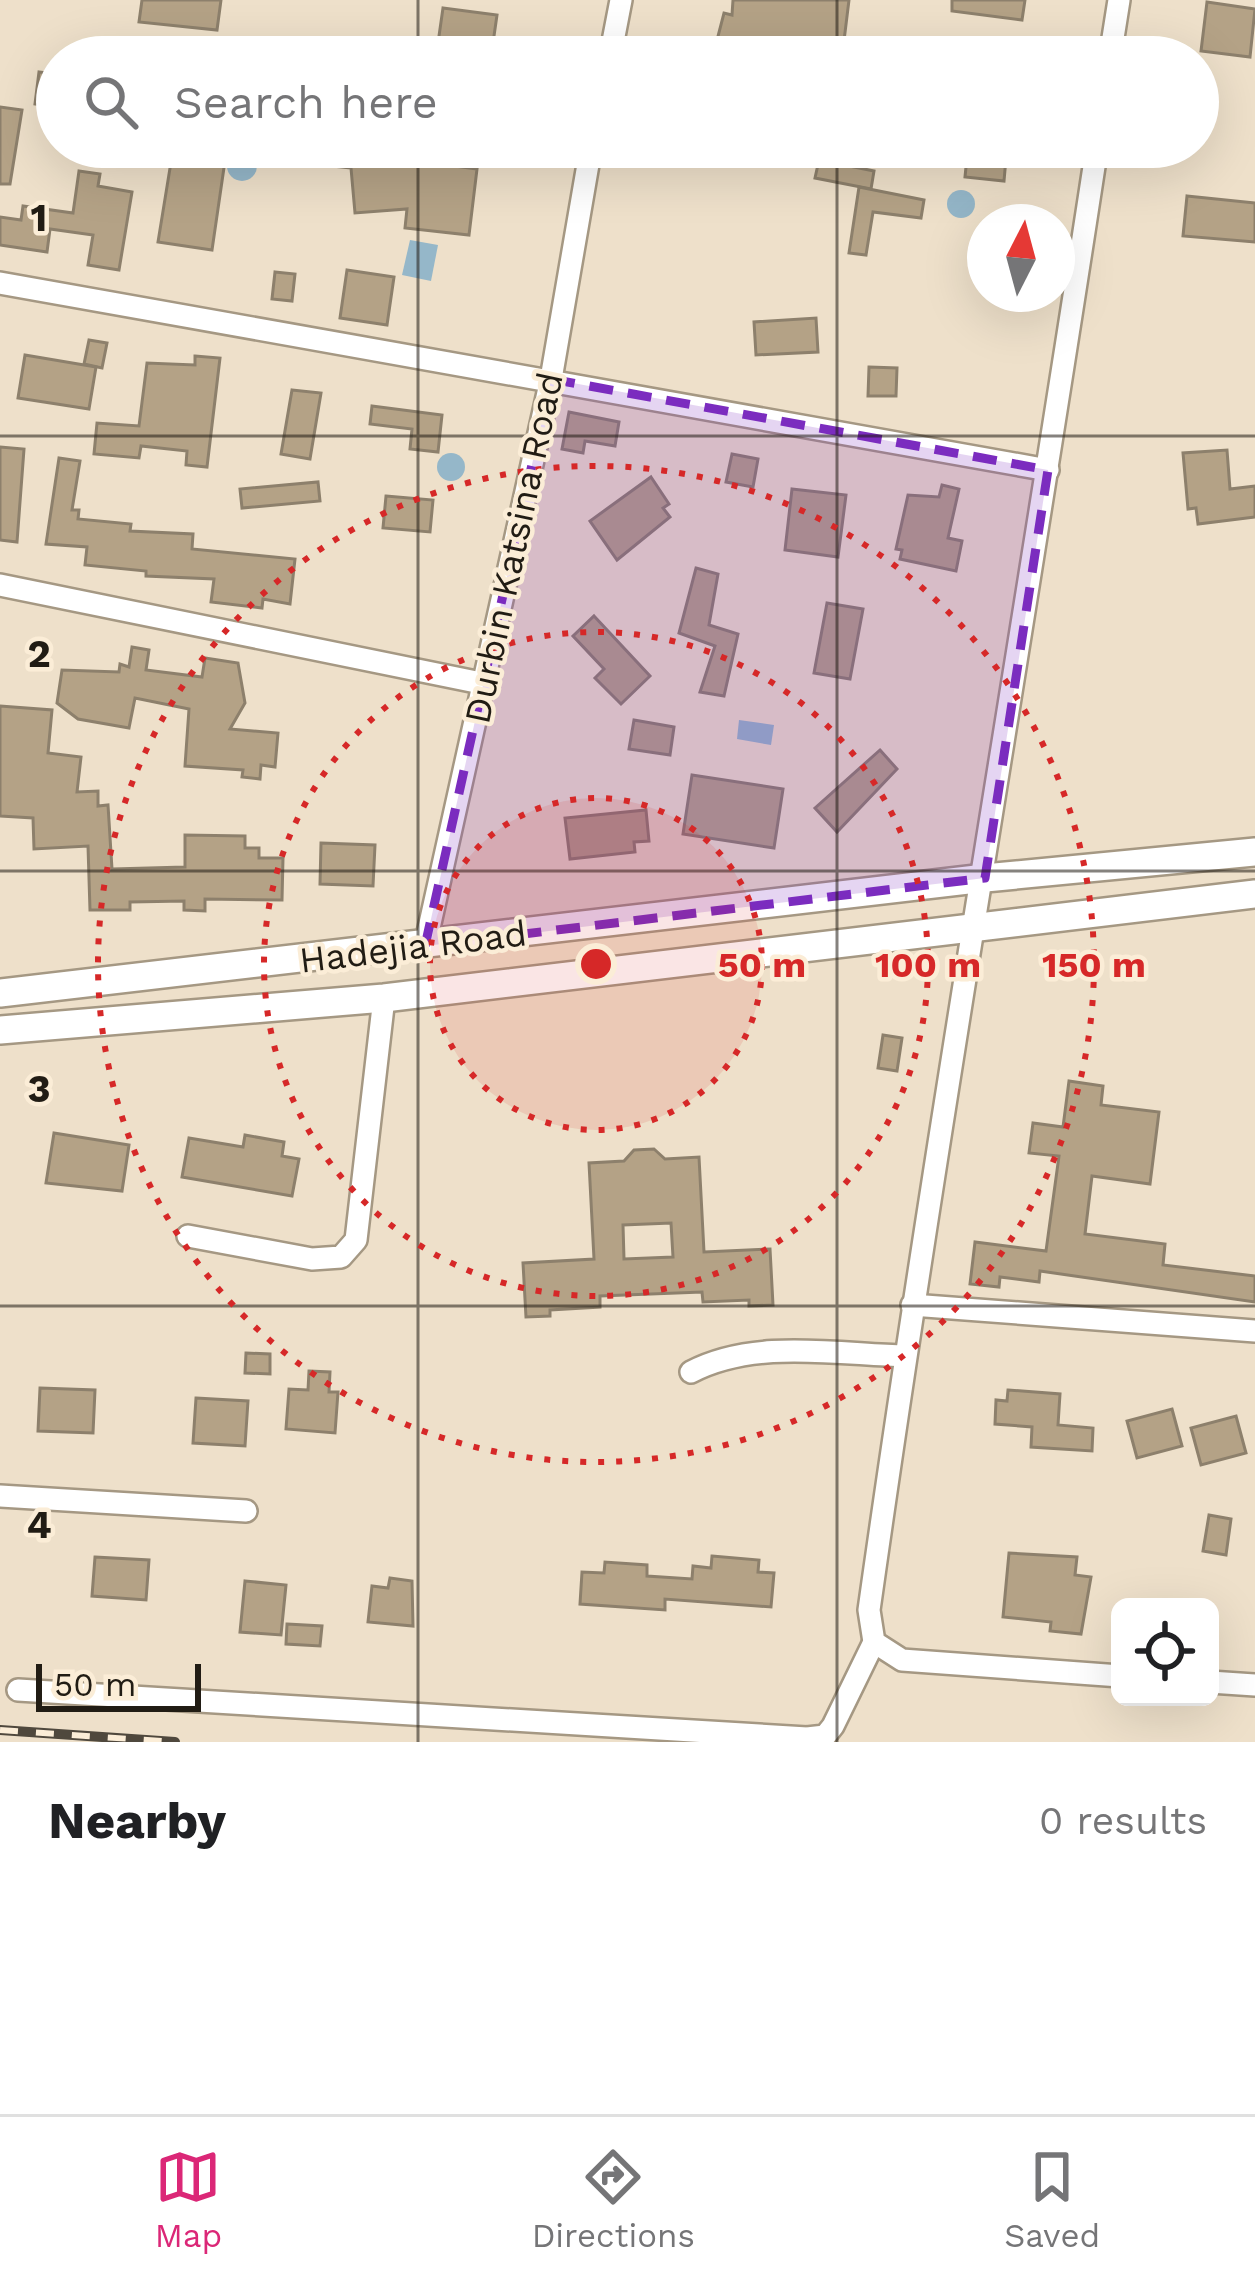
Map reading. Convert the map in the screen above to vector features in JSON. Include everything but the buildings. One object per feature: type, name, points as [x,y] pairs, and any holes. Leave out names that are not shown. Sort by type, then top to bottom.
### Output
[{"type":"main road","name":"Hadejia Road","points":[[0,993],[985,878],[1255,852]]},
{"type":"main road","name":"Hadejia Road","points":[[0,1030],[384,998],[1255,894]]},
{"type":"street","points":[[614,36],[621,0]]},
{"type":"street","points":[[1113,36],[1119,0]]},
{"type":"street","name":"Durbin Katsina Road","points":[[425,946],[551,379],[587,168]]},
{"type":"street","points":[[17,1690],[807,1738],[825,1736],[833,1726],[874,1642],[869,1610],[912,1305],[978,926],[1094,168]]},
{"type":"street","points":[[0,283],[1048,470]]},
{"type":"street","points":[[0,586],[486,684]]},
{"type":"street","points":[[188,1236],[312,1259],[340,1257],[356,1240],[384,998]]},
{"type":"street","points":[[912,1305],[1255,1330]]},
{"type":"street","points":[[691,1372],[718,1358],[754,1352],[905,1356]]},
{"type":"street","points":[[0,1496],[246,1511]]},
{"type":"street","points":[[874,1642],[902,1660],[1111,1675]]},
{"type":"street","points":[[1219,1683],[1255,1685]]},
{"type":"highlighted area","points":[[551,379],[1048,470],[985,878],[425,946]]},
{"type":"water","points":[[227,168],[257,168],[253,177],[242,181]]},
{"type":"water","points":[[956,191],[966,191],[975,204],[967,204],[966,217],[956,217],[948,209],[948,199]]},
{"type":"water","points":[[410,240],[438,245],[431,281],[402,275]]},
{"type":"water","points":[[451,453],[461,457],[465,467],[461,477],[451,481],[441,477],[437,467],[441,457]]},
{"type":"water","points":[[739,720],[774,725],[771,745],[737,739]]},
{"type":"railway","points":[[0,1730],[175,1742]]}]
